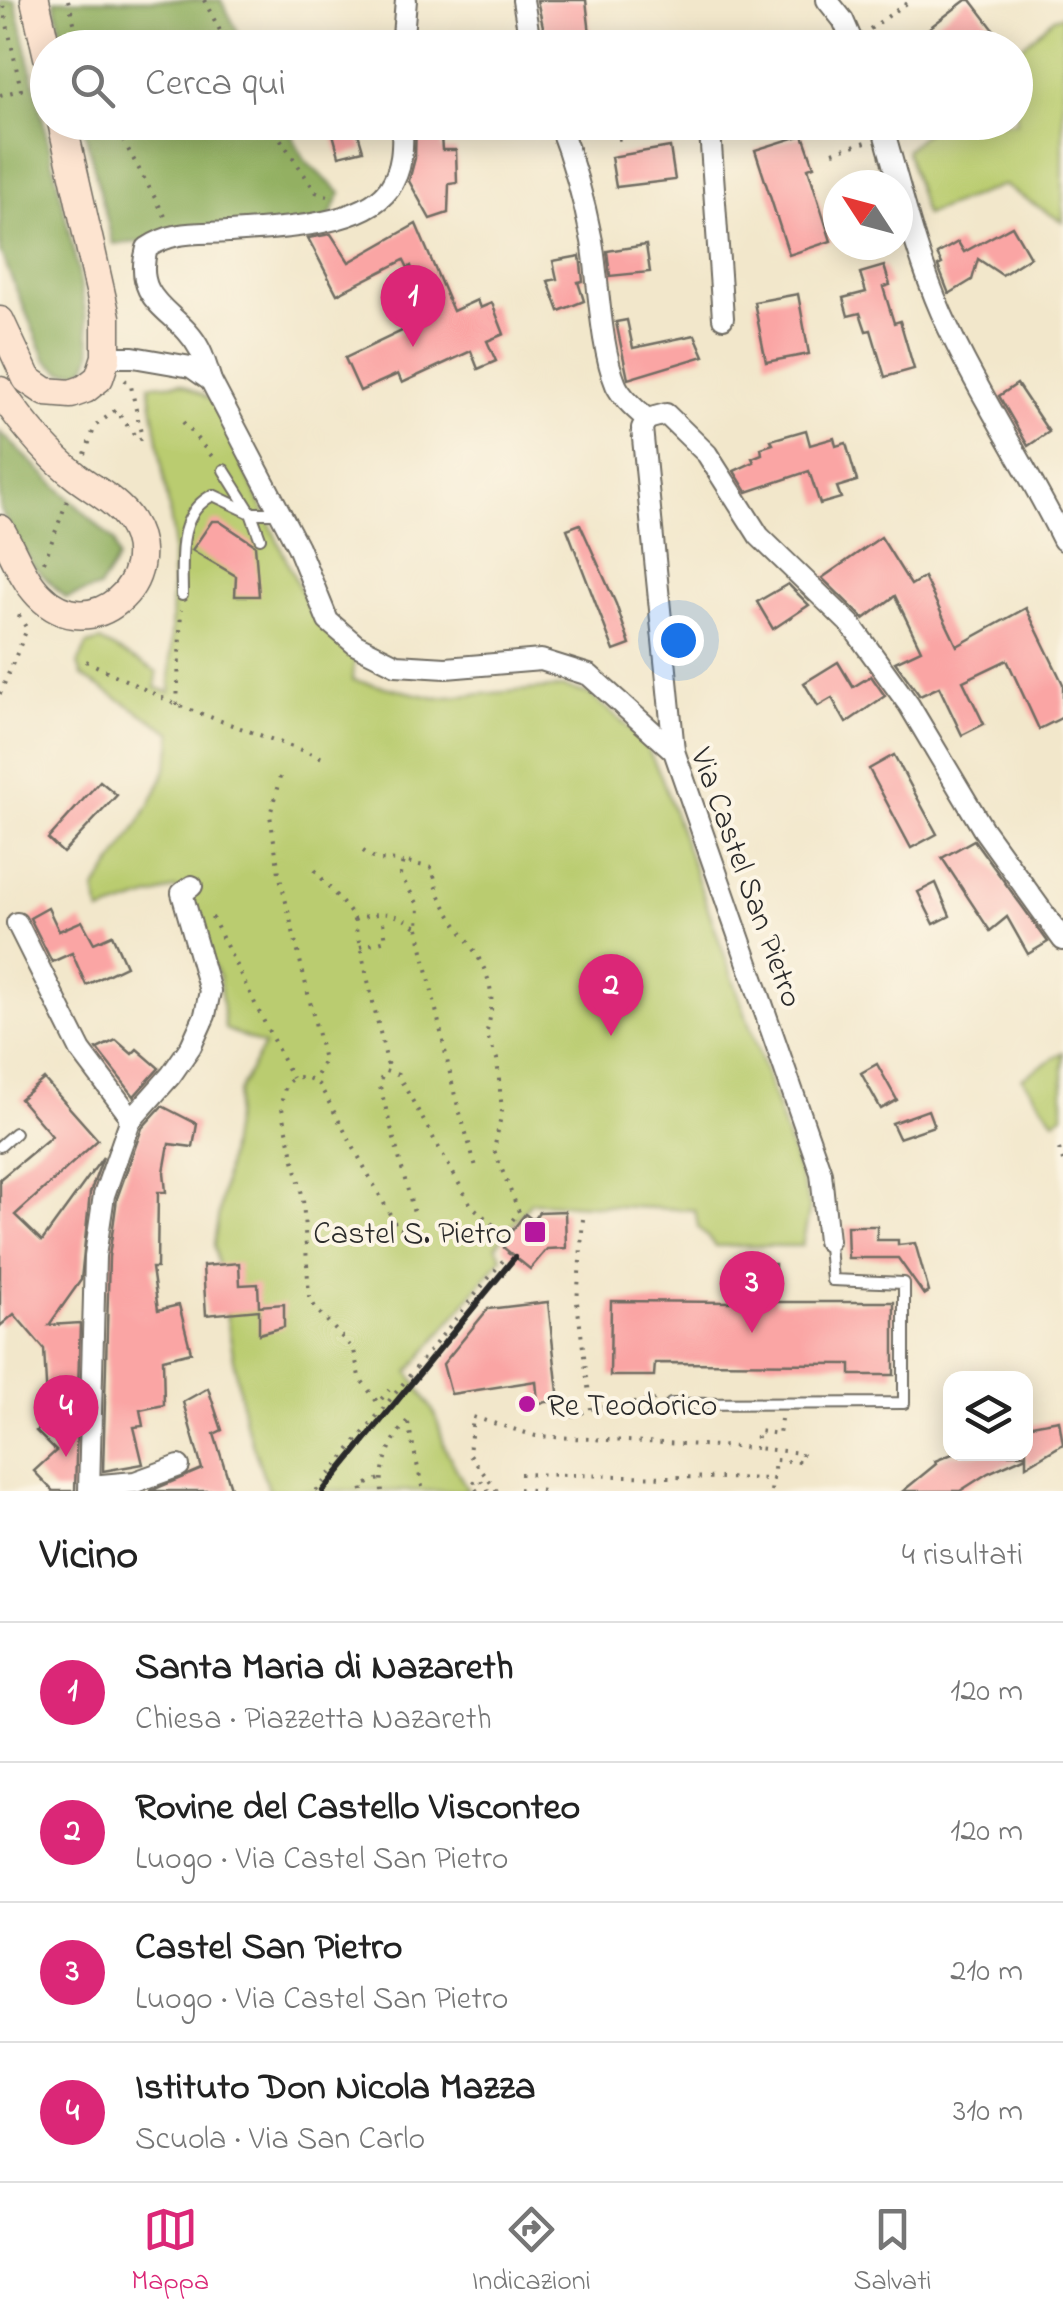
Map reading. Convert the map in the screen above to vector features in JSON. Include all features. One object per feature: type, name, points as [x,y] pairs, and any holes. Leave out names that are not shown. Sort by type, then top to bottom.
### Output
[{"type":"street","points":[[35,0],[42,30]]},
{"type":"street","points":[[404,30],[406,0]]},
{"type":"street","points":[[523,0],[528,30]]},
{"type":"street","points":[[828,0],[847,30]]},
{"type":"street","points":[[0,321],[27,379],[46,392],[71,394],[98,378],[106,357],[106,317],[66,140]]},
{"type":"street","points":[[147,248],[163,237],[184,232],[267,228],[355,214],[372,207],[390,188],[403,156],[403,140]]},
{"type":"street","points":[[565,140],[592,240],[617,387],[635,410],[647,418],[666,414],[707,454],[758,536],[851,624],[909,705],[983,830],[1063,940]]},
{"type":"street","points":[[711,140],[724,318]]},
{"type":"street","points":[[887,140],[940,310],[1063,540]]},
{"type":"street","name":"Via Castel San Pietro","points":[[147,248],[141,269],[152,297],[200,348],[211,382],[298,547],[328,622],[356,645],[396,665],[446,668],[541,660],[588,676],[674,751],[821,1173],[828,1243]]},
{"type":"street","points":[[106,357],[133,357],[191,367],[211,382]]},
{"type":"street","points":[[0,391],[48,452],[106,497],[130,522],[138,547],[136,579],[106,611],[84,615],[58,610],[37,594],[0,529]]},
{"type":"street","points":[[647,418],[642,428],[674,751]]},
{"type":"street","points":[[179,1466],[135,1482],[90,1488],[95,1256],[104,1195],[130,1121],[171,1075],[206,1015],[210,991],[182,894],[192,886]]},
{"type":"street","points":[[17,922],[81,1050],[130,1121]]},
{"type":"lane","points":[[224,470],[251,512],[260,538]]},
{"type":"lane","points":[[182,596],[182,546],[187,520],[200,501],[213,495],[251,512],[280,513]]},
{"type":"lane","points":[[0,1146],[16,1133]]},
{"type":"lane","points":[[671,1404],[904,1403],[904,1283],[832,1280],[828,1243]]},
{"type":"path","points":[[0,94],[21,90],[2,0]]},
{"type":"path","points":[[68,0],[76,30]]},
{"type":"path","points":[[204,0],[220,30]]},
{"type":"path","points":[[873,30],[911,0]]},
{"type":"path","points":[[123,140],[166,217],[147,248]]},
{"type":"path","points":[[281,140],[316,192],[333,198]]},
{"type":"path","points":[[833,152],[858,145]]},
{"type":"path","points":[[95,426],[116,410],[138,440],[142,438],[131,386],[106,357]]},
{"type":"path","points":[[183,422],[224,470]]},
{"type":"path","points":[[41,570],[77,477]]},
{"type":"path","points":[[177,705],[182,596]]},
{"type":"path","points":[[0,694],[27,629]]},
{"type":"path","points":[[86,661],[177,705],[323,758]]},
{"type":"path","points":[[280,777],[270,815],[279,873],[324,1060],[314,1080]]},
{"type":"path","points":[[292,1078],[314,1080],[320,1086],[392,1222],[404,1232],[414,1225],[415,1217],[379,1084],[380,1076],[389,1071],[398,1074],[471,1205],[502,1234],[518,1212],[494,1150],[502,1111],[497,1059],[486,1034],[494,1008],[482,959],[440,897],[432,868],[403,860],[376,860],[363,851]]},
{"type":"path","points":[[403,860],[400,875],[418,906],[418,928],[455,1096],[476,1167]]},
{"type":"path","points":[[315,870],[354,920],[389,1071]]},
{"type":"path","points":[[192,886],[202,897],[292,1078]]},
{"type":"path","points":[[354,920],[372,914],[396,914],[418,928]]},
{"type":"path","points":[[360,948],[386,940],[382,922]]},
{"type":"path","points":[[292,1078],[282,1090],[281,1104],[303,1198],[309,1296],[354,1350],[360,1376],[378,1403],[389,1390]]},
{"type":"path","points":[[1059,1149],[1063,1161]]},
{"type":"path","points":[[583,1218],[577,1302],[591,1409]]},
{"type":"path","points":[[316,1491],[509,1252]]},
{"type":"path","points":[[572,1418],[591,1409],[660,1399],[671,1404]]},
{"type":"path","points":[[755,1448],[758,1430],[779,1434],[782,1404]]},
{"type":"path","points":[[498,1491],[468,1454],[473,1417],[536,1436],[802,1453],[801,1462],[775,1460],[772,1491]]},
{"type":"path","points":[[382,1491],[380,1479],[397,1433],[408,1420],[423,1491]]},
{"type":"path","points":[[520,1474],[773,1479]]},
{"type":"path","points":[[477,1491],[472,1484],[479,1478],[488,1491]]},
{"type":"path","points":[[363,1491],[362,1486],[380,1479]]},
{"type":"path","points":[[519,1489],[545,1491]]},
{"type":"green space","points":[[0,0],[15,0],[30,64],[30,140],[48,140],[78,270],[92,353],[81,371],[63,372],[46,360],[0,251]]},
{"type":"green space","points":[[54,0],[221,0],[237,30],[61,30]]},
{"type":"green space","points":[[1063,15],[1063,222],[1003,185],[925,215],[906,150],[917,140],[1033,140],[1033,37]]},
{"type":"green space","points":[[87,140],[294,140],[305,161],[341,193],[326,224],[277,234],[113,244]]},
{"type":"green space","points":[[181,383],[213,401],[310,611],[355,658],[352,680],[436,698],[563,687],[589,694],[624,723],[648,750],[661,776],[755,1041],[810,1207],[802,1246],[716,1246],[698,1227],[695,1210],[531,1202],[496,1246],[502,1257],[409,1372],[436,1416],[445,1448],[468,1491],[269,1491],[245,1423],[214,1244],[238,1092],[264,1045],[225,1029],[219,977],[176,888],[100,913],[95,890],[156,792],[171,750],[171,732],[82,676],[78,664],[87,645],[100,641],[157,672],[156,688],[170,692],[173,534],[149,385]]},
{"type":"green space","points":[[0,432],[114,541],[118,559],[99,588],[66,598],[33,566],[0,510]]},
{"type":"green space","points":[[1063,1052],[1063,1115],[1054,1120],[1022,1078]]},
{"type":"building","points":[[537,0],[586,0],[590,30],[544,30]]},
{"type":"building","points":[[971,0],[994,30],[927,30]]},
{"type":"building","points":[[335,140],[360,140],[363,150],[339,156]]},
{"type":"building","points":[[416,140],[441,140],[442,150],[456,150],[457,183],[449,184],[448,213],[430,219],[409,181]]},
{"type":"building","points":[[787,140],[805,140],[814,166],[808,168],[823,216],[823,244],[789,255],[755,150]]},
{"type":"building","points":[[670,147],[675,180],[616,187],[611,157]]},
{"type":"building","points":[[416,224],[453,311],[477,300],[480,308],[492,303],[504,334],[487,341],[496,361],[478,369],[471,351],[402,383],[398,374],[360,391],[345,358],[421,322],[413,308],[424,302],[411,266],[408,268],[404,260],[337,294],[308,238],[331,234],[349,262]]},
{"type":"building","points":[[1012,226],[1030,257],[1002,275],[978,259],[972,280],[949,294],[937,254],[958,242],[964,252]]},
{"type":"building","points":[[646,245],[650,272],[610,276],[607,251]]},
{"type":"building","points":[[580,256],[583,281],[578,282],[584,301],[559,311],[548,281],[557,279],[553,261]]},
{"type":"building","points":[[884,266],[890,285],[883,287],[894,323],[900,321],[914,369],[885,377],[871,330],[866,331],[860,313],[848,316],[843,298],[866,292],[860,273]]},
{"type":"building","points":[[798,294],[809,354],[766,362],[754,302]]},
{"type":"building","points":[[627,320],[633,348],[695,335],[704,356],[628,379],[616,322]]},
{"type":"building","points":[[1017,384],[1049,432],[1028,446],[999,396]]},
{"type":"building","points":[[806,430],[810,445],[834,438],[836,446],[846,443],[857,481],[837,487],[841,498],[820,504],[809,471],[747,492],[734,471],[754,462],[752,458],[762,454],[761,448],[773,444],[771,440]]},
{"type":"building","points":[[212,521],[219,521],[255,545],[259,596],[235,596],[236,576],[192,550]]},
{"type":"building","points":[[580,524],[630,645],[614,651],[567,529]]},
{"type":"building","points":[[881,537],[911,585],[924,577],[957,646],[1026,608],[1063,684],[1063,717],[1039,729],[1007,660],[963,681],[984,724],[962,735],[939,687],[920,696],[895,662],[921,650],[895,596],[864,619],[822,578]]},
{"type":"building","points":[[788,584],[809,605],[773,629],[757,602]]},
{"type":"building","points":[[838,662],[853,687],[871,676],[885,696],[846,723],[832,698],[818,706],[804,683]]},
{"type":"building","points":[[894,755],[937,834],[911,848],[869,769]]},
{"type":"building","points":[[100,781],[117,795],[63,853],[48,839]]},
{"type":"building","points":[[974,840],[1048,942],[1028,954],[1007,917],[990,931],[942,858]]},
{"type":"building","points":[[936,883],[950,916],[934,924],[918,892]]},
{"type":"building","points":[[48,908],[59,931],[82,921],[94,943],[112,935],[126,966],[86,985],[72,953],[52,962],[30,918]]},
{"type":"building","points":[[116,1040],[132,1054],[137,1049],[159,1068],[134,1096],[97,1049]]},
{"type":"building","points":[[877,1064],[897,1100],[881,1109],[861,1073]]},
{"type":"building","points":[[44,1079],[98,1140],[15,1215],[42,1241],[103,1157],[90,1193],[81,1280],[49,1325],[80,1323],[75,1491],[53,1491],[34,1471],[56,1451],[36,1431],[48,1420],[44,1349],[14,1314],[0,1326],[0,1179],[52,1136],[20,1099]]},
{"type":"building","points":[[162,1106],[197,1124],[193,1147],[169,1144],[164,1172],[166,1192],[158,1192],[157,1268],[152,1268],[158,1310],[179,1305],[191,1352],[163,1359],[164,1405],[140,1410],[143,1426],[134,1427],[143,1464],[103,1471],[109,1257],[117,1198],[142,1128]]},
{"type":"building","points":[[928,1110],[934,1126],[899,1138],[892,1123]]},
{"type":"building","points":[[565,1211],[566,1248],[547,1249],[530,1269],[504,1248],[504,1241],[525,1214],[533,1220],[539,1212]]},
{"type":"building","points":[[847,1226],[877,1226],[877,1240],[898,1240],[898,1245],[915,1243],[929,1292],[924,1295],[898,1258],[848,1258]]},
{"type":"building","points":[[239,1263],[240,1285],[258,1284],[259,1306],[284,1304],[284,1327],[259,1334],[259,1310],[206,1315],[203,1266]]},
{"type":"building","points":[[730,1264],[775,1264],[775,1302],[894,1302],[894,1375],[851,1375],[851,1364],[655,1363],[654,1376],[610,1376],[611,1301],[730,1302]]},
{"type":"building","points":[[548,1302],[559,1401],[538,1403],[536,1381],[451,1394],[443,1364],[488,1309]]},
{"type":"building","points":[[208,1388],[222,1430],[214,1434],[232,1491],[150,1491],[202,1469],[183,1402]]},
{"type":"building","points":[[1059,1420],[1063,1444],[1026,1466],[1026,1461],[1033,1461],[1033,1425]]},
{"type":"building","points":[[943,1458],[943,1461],[1015,1461],[960,1491],[903,1491]]},
{"type":"railway","points":[[323,1491],[515,1257]]},
{"type":"place","name":"Santa Maria di Nazareth","points":[[413,347]]},
{"type":"place","name":"Rovine del Castello Visconteo","points":[[611,1036]]},
{"type":"place","name":"Castel S. Pietro","points":[[535,1232]]},
{"type":"place","name":"Castel San Pietro","points":[[752,1333]]},
{"type":"place","name":"Re Teodorico","points":[[527,1404]]},
{"type":"place","name":"Istituto Don Nicola Mazza","points":[[66,1457]]}]
